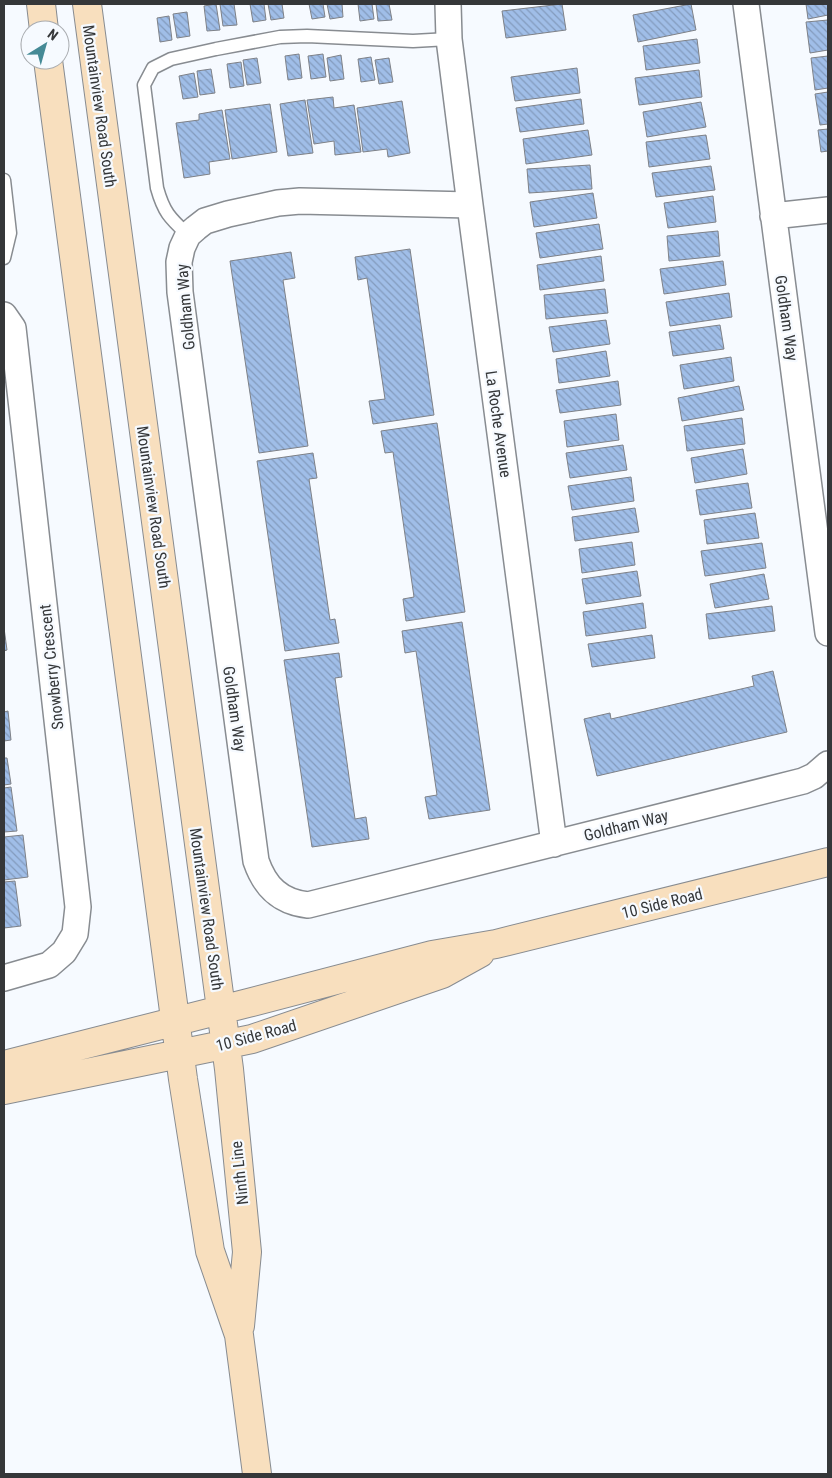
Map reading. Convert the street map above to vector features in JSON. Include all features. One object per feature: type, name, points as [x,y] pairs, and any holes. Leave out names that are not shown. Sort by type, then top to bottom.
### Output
[{"type":"main road","points":[[41,4],[43,20]]},
{"type":"main road","name":"Mountainview Road South","points":[[87,4],[221,1010]]},
{"type":"main road","points":[[49,70],[175,1022]]},
{"type":"main road","name":"10 Side Road","points":[[4,1065],[432,954],[496,944],[828,862]]},
{"type":"main road","name":"10 Side Road","points":[[4,1090],[252,1039],[442,974],[496,944]]},
{"type":"main road","name":"Ninth Line","points":[[221,1010],[247,1252],[239,1335]]},
{"type":"main road","name":"Ninth Line","points":[[175,1022],[210,1251],[239,1335],[256,1474]]},
{"type":"street","name":"La Roche Avenue","points":[[448,4],[449,40],[554,844]]},
{"type":"street","name":"Goldham Way","points":[[746,4],[828,633]]},
{"type":"street","points":[[188,235],[206,222],[228,214],[278,203],[330,201],[470,205]]},
{"type":"street","points":[[773,216],[828,210]]},
{"type":"street","name":"Goldham Way","points":[[188,235],[182,248],[179,262],[180,292],[256,861],[266,884],[275,893],[296,903],[308,905],[803,781],[814,776],[828,764]]},
{"type":"street","name":"Snowberry Crescent","points":[[4,316],[13,328],[78,907],[75,934],[64,952],[50,964],[4,978]]},
{"type":"lane","points":[[188,235],[168,216],[161,204],[157,188],[144,85],[153,68],[171,59],[280,38],[307,36],[413,41],[449,40]]},
{"type":"lane","points":[[4,180],[10,233],[4,258]]},
{"type":"building","points":[[216,4],[220,30],[207,31],[204,6]]},
{"type":"building","points":[[220,4],[234,4],[237,25],[223,26]]},
{"type":"building","points":[[250,4],[264,4],[266,20],[253,22]]},
{"type":"building","points":[[268,4],[282,4],[284,18],[271,20]]},
{"type":"building","points":[[309,4],[323,4],[325,17],[312,19]]},
{"type":"building","points":[[327,4],[342,4],[343,17],[330,19]]},
{"type":"building","points":[[358,4],[372,4],[374,19],[360,21]]},
{"type":"building","points":[[376,4],[389,4],[392,20],[378,21]]},
{"type":"building","points":[[562,4],[566,30],[506,38],[502,11]]},
{"type":"building","points":[[691,4],[696,30],[638,42],[633,15]]},
{"type":"building","points":[[806,4],[828,4],[828,15],[808,19]]},
{"type":"building","points":[[187,12],[190,36],[177,38],[173,14]]},
{"type":"building","points":[[169,16],[172,40],[160,42],[157,18]]},
{"type":"building","points":[[828,20],[828,50],[810,53],[806,22]]},
{"type":"building","points":[[697,39],[700,63],[646,70],[643,46]]},
{"type":"building","points":[[299,54],[302,78],[288,80],[285,56]]},
{"type":"building","points":[[323,54],[326,77],[311,79],[308,56]]},
{"type":"building","points":[[341,55],[344,79],[330,81],[327,58]]},
{"type":"building","points":[[828,56],[828,88],[815,90],[811,58]]},
{"type":"building","points":[[371,57],[375,80],[361,82],[358,59]]},
{"type":"building","points":[[257,58],[261,83],[247,85],[243,60]]},
{"type":"building","points":[[389,58],[393,82],[379,84],[375,60]]},
{"type":"building","points":[[241,62],[244,86],[230,88],[227,64]]},
{"type":"building","points":[[577,68],[580,93],[515,101],[511,77]]},
{"type":"building","points":[[211,69],[215,93],[200,95],[197,71]]},
{"type":"building","points":[[699,70],[702,97],[639,105],[635,78]]},
{"type":"building","points":[[194,73],[198,97],[183,99],[179,76]]},
{"type":"building","points":[[828,92],[828,124],[820,125],[815,94]]},
{"type":"building","points":[[333,97],[334,108],[354,105],[361,152],[335,155],[334,141],[314,144],[307,100]]},
{"type":"building","points":[[581,99],[584,124],[520,132],[516,108]]},
{"type":"building","points":[[305,100],[313,153],[288,156],[280,104]]},
{"type":"building","points":[[402,101],[410,153],[388,157],[387,149],[363,152],[357,108]]},
{"type":"building","points":[[701,102],[706,127],[647,137],[643,112]]},
{"type":"building","points":[[270,104],[277,152],[232,159],[225,110]]},
{"type":"building","points":[[222,110],[230,159],[209,162],[210,174],[184,178],[176,123],[199,120],[199,114]]},
{"type":"building","points":[[828,129],[828,151],[821,152],[818,130]]},
{"type":"building","points":[[588,130],[592,155],[526,164],[523,139]]},
{"type":"building","points":[[706,135],[710,159],[649,167],[646,142]]},
{"type":"building","points":[[590,165],[592,189],[529,193],[527,169]]},
{"type":"building","points":[[711,166],[715,190],[656,197],[652,173]]},
{"type":"building","points":[[593,193],[597,218],[534,227],[530,202]]},
{"type":"building","points":[[713,196],[716,222],[668,228],[664,203]]},
{"type":"building","points":[[599,224],[603,249],[540,258],[536,233]]},
{"type":"building","points":[[718,231],[720,256],[669,261],[667,236]]},
{"type":"building","points":[[410,249],[434,415],[373,424],[369,401],[385,399],[367,278],[358,280],[355,257]]},
{"type":"building","points":[[291,252],[295,278],[283,280],[308,446],[259,453],[230,261]]},
{"type":"building","points":[[601,256],[604,281],[540,290],[537,265]]},
{"type":"building","points":[[723,261],[726,285],[664,294],[660,269]]},
{"type":"building","points":[[605,289],[608,313],[546,319],[544,295]]},
{"type":"building","points":[[729,293],[732,317],[670,326],[666,302]]},
{"type":"building","points":[[606,320],[610,344],[553,352],[549,327]]},
{"type":"building","points":[[720,325],[724,349],[673,356],[669,332]]},
{"type":"building","points":[[606,351],[610,376],[559,383],[556,359]]},
{"type":"building","points":[[731,357],[734,381],[684,389],[680,365]]},
{"type":"building","points":[[618,381],[621,405],[560,413],[556,390]]},
{"type":"building","points":[[739,386],[744,410],[682,421],[678,398]]},
{"type":"building","points":[[616,414],[619,440],[567,447],[564,421]]},
{"type":"building","points":[[742,418],[745,444],[687,451],[684,426]]},
{"type":"building","points":[[437,423],[465,612],[406,621],[403,599],[414,597],[393,452],[385,453],[381,431]]},
{"type":"building","points":[[623,445],[627,470],[570,478],[566,453]]},
{"type":"building","points":[[743,449],[747,474],[695,483],[691,458]]},
{"type":"building","points":[[313,453],[317,478],[309,479],[330,620],[335,619],[339,643],[285,651],[257,461]]},
{"type":"building","points":[[631,477],[634,501],[572,510],[568,486]]},
{"type":"building","points":[[748,483],[752,508],[700,515],[696,490]]},
{"type":"building","points":[[635,508],[639,532],[575,541],[572,517]]},
{"type":"building","points":[[755,513],[759,538],[707,544],[704,520]]},
{"type":"building","points":[[632,542],[635,565],[582,573],[579,549]]},
{"type":"building","points":[[762,543],[766,568],[705,576],[701,551]]},
{"type":"building","points":[[637,571],[641,596],[586,604],[582,579]]},
{"type":"building","points":[[764,574],[769,599],[715,608],[710,584]]},
{"type":"building","points":[[643,603],[646,628],[586,636],[583,612]]},
{"type":"building","points":[[772,606],[775,631],[709,639],[706,614]]},
{"type":"building","points":[[462,622],[490,810],[429,819],[425,797],[437,795],[416,651],[405,653],[402,631]]},
{"type":"building","points":[[4,628],[7,650],[4,651]]},
{"type":"building","points":[[652,635],[655,658],[592,667],[588,644]]},
{"type":"building","points":[[339,653],[342,677],[335,678],[355,819],[366,817],[369,839],[312,847],[284,660]]},
{"type":"building","points":[[773,671],[787,732],[597,776],[584,719],[610,713],[611,719],[754,686],[752,676]]},
{"type":"building","points":[[8,711],[11,740],[4,741],[4,712]]},
{"type":"building","points":[[4,758],[7,758],[11,784],[4,785]]},
{"type":"building","points":[[11,787],[17,831],[4,832],[4,788]]},
{"type":"building","points":[[23,835],[28,877],[4,880],[4,837]]},
{"type":"building","points":[[15,881],[21,926],[4,928],[4,882]]}]
